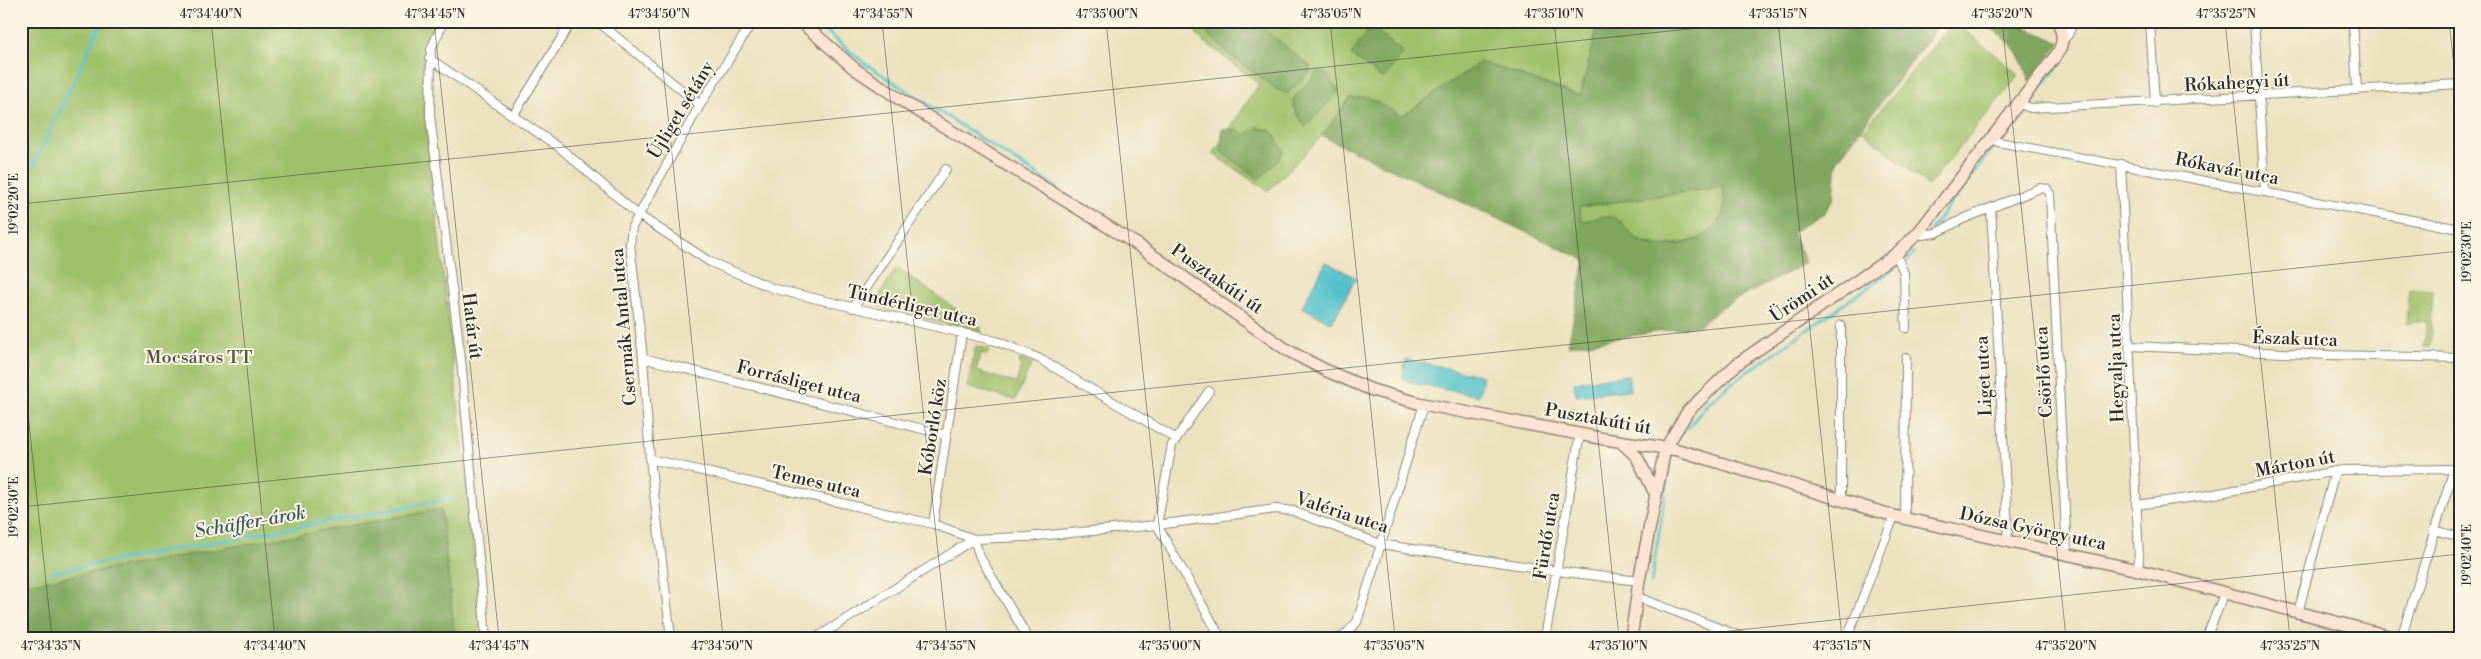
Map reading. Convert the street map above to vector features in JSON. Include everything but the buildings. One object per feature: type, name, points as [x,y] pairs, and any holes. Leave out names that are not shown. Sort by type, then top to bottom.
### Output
[{"type":"street","name":"Határ út","points":[[444,21],[432,41],[429,58],[430,116],[461,359],[486,638]]},
{"type":"street","points":[[514,114],[572,21]]},
{"type":"street","points":[[597,21],[700,105]]},
{"type":"street","name":"Újliget sétány","points":[[637,214],[700,105],[753,21]]},
{"type":"street","name":"Pusztakúti út","points":[[800,21],[855,69],[906,104],[1138,245],[1287,350],[1327,371],[1372,390],[1424,404],[1665,449]]},
{"type":"street","points":[[2057,21],[2062,34],[2062,40]]},
{"type":"street","points":[[2062,40],[2068,35],[2074,21]]},
{"type":"street","points":[[2150,21],[2155,103]]},
{"type":"street","points":[[2254,21],[2265,192]]},
{"type":"street","points":[[2353,21],[2357,90]]},
{"type":"street","name":"Ürömi út","points":[[1631,638],[1639,581],[1665,449],[1688,411],[1730,370],[1896,254],[1918,233],[2017,103],[2057,54],[2062,40]]},
{"type":"street","points":[[429,58],[514,114],[560,148],[637,214]]},
{"type":"street","name":"Rókahegyi út","points":[[2017,103],[2031,108],[2155,103],[2460,84]]},
{"type":"street","name":"Rókavár utca","points":[[1990,138],[1998,142],[2460,229]]},
{"type":"street","name":"Hegyalja utca","points":[[2120,164],[2130,346],[2138,570]]},
{"type":"street","points":[[853,308],[946,170]]},
{"type":"street","name":"Csörlő utca","points":[[1990,208],[2040,188],[2047,189],[2050,194],[2067,555]]},
{"type":"street","points":[[1918,233],[1922,235],[1936,233],[1990,208]]},
{"type":"street","name":"Liget utca","points":[[1990,208],[2008,531],[2006,542]]},
{"type":"street","name":"Tündérliget utca","points":[[637,214],[710,262],[775,289],[996,341],[1031,354],[1175,438]]},
{"type":"street","name":"Csermák Antal utca","points":[[637,214],[632,227],[630,243],[643,358],[650,459],[671,638]]},
{"type":"street","points":[[1896,254],[1904,273],[1906,328]]},
{"type":"street","points":[[1841,325],[1841,499]]},
{"type":"street","name":"Kóborló köz","points":[[933,524],[962,333]]},
{"type":"street","name":"Észak utca","points":[[2130,346],[2320,355],[2460,358]]},
{"type":"street","name":"Forrásliget utca","points":[[643,358],[946,435]]},
{"type":"street","points":[[1847,638],[1899,518],[1906,358]]},
{"type":"street","points":[[1209,391],[1175,438],[1169,456],[1157,525],[1221,638]]},
{"type":"street","points":[[1340,638],[1357,622],[1424,404]]},
{"type":"street","name":"Fürdő utca","points":[[1545,638],[1578,439]]},
{"type":"street","points":[[1620,442],[1637,457],[1655,493]]},
{"type":"street","name":"Dózsa György utca","points":[[1665,449],[1691,453],[1899,518],[2138,570],[2396,638]]},
{"type":"street","name":"Temes utca","points":[[650,459],[933,524],[974,539]]},
{"type":"street","points":[[2401,638],[2434,530],[2457,469]]},
{"type":"street","name":"Márton út","points":[[2136,505],[2203,496],[2335,471],[2457,469]]},
{"type":"street","points":[[2298,613],[2335,471]]},
{"type":"street","name":"Valéria utca","points":[[974,539],[1026,537],[1157,525],[1276,509],[1293,511],[1380,544],[1557,571],[1639,581]]},
{"type":"street","points":[[2434,530],[2460,537]]},
{"type":"street","points":[[816,638],[974,539],[980,557],[1028,638]]},
{"type":"street","points":[[2206,638],[2225,592]]},
{"type":"street","points":[[1637,597],[1745,638]]},
{"type":"green space","name":"Mocsáros TT","points":[[21,21],[437,21],[427,40],[432,41],[429,58],[425,57],[425,117],[485,638],[455,638],[441,509],[21,638]]},
{"type":"green space","points":[[1201,21],[1599,21],[1581,96],[1481,62],[1402,116],[1367,98],[1350,98],[1322,136],[1268,191],[1213,154],[1259,84],[1196,35]]},
{"type":"green space","points":[[1207,21],[1253,21],[1310,66],[1310,72],[1287,94],[1278,90],[1228,54],[1204,30]]},
{"type":"green space","points":[[1599,21],[1942,21],[1837,161],[1834,198],[1824,213],[1792,232],[1806,263],[1722,307],[1700,325],[1568,346],[1585,260],[1322,136],[1350,98],[1367,97],[1402,116],[1481,62],[1580,96]],"holes":[[[1722,187],[1724,203],[1722,216],[1715,227],[1705,235],[1692,241],[1664,245],[1649,244],[1636,239],[1620,222],[1611,217],[1581,221],[1579,207]]]},
{"type":"green space","points":[[1954,21],[2019,75],[1928,186],[1863,131]]},
{"type":"green space","points":[[1979,21],[2013,21],[2060,43],[2029,81],[2021,60],[2011,45],[1998,33]]},
{"type":"green space","points":[[1376,30],[1403,53],[1383,79],[1351,55],[1367,32]]},
{"type":"green space","points":[[1318,72],[1327,74],[1339,92],[1305,127],[1294,108],[1293,99]]},
{"type":"green space","points":[[1258,127],[1272,131],[1284,151],[1277,162],[1259,179],[1221,152],[1222,129],[1238,130],[1245,135]]},
{"type":"green space","points":[[1722,187],[1725,204],[1721,221],[1704,236],[1691,241],[1678,244],[1650,244],[1638,241],[1629,235],[1622,221],[1581,222],[1579,207]]},
{"type":"green space","points":[[898,268],[980,326],[982,333],[880,307],[879,297],[895,269]]},
{"type":"green space","points":[[2409,288],[2433,290],[2430,347],[2424,347],[2427,322],[2415,321],[2406,324]]},
{"type":"green space","points":[[976,346],[989,349],[987,355],[981,353],[976,371],[1016,383],[1022,365],[1019,364],[1020,359],[1032,364],[1015,400],[967,387]]},
{"type":"green space","points":[[441,509],[455,638],[21,638],[21,585]]},
{"type":"water","points":[[1326,262],[1356,278],[1332,323],[1302,307]]},
{"type":"water","points":[[1406,359],[1483,376],[1479,396],[1416,384],[1402,379]]},
{"type":"water","points":[[1628,375],[1630,390],[1576,396],[1574,382]]},
{"type":"waterway","points":[[21,175],[36,161],[102,21]]},
{"type":"waterway","points":[[814,21],[864,63],[1056,187]]},
{"type":"waterway","points":[[2028,103],[2065,57]]},
{"type":"waterway","points":[[2003,136],[2022,111]]},
{"type":"waterway","points":[[1931,229],[1994,147]]},
{"type":"waterway","points":[[1907,261],[1914,253]]},
{"type":"waterway","points":[[1687,429],[1709,402],[1732,383],[1895,268]]},
{"type":"waterway","points":[[1651,583],[1670,464]]},
{"type":"waterway","name":"Schäffer-árok","points":[[52,572],[454,498]]},
{"type":"waterway","name":"Schäffer-árok","points":[[21,577],[32,575]]}]
